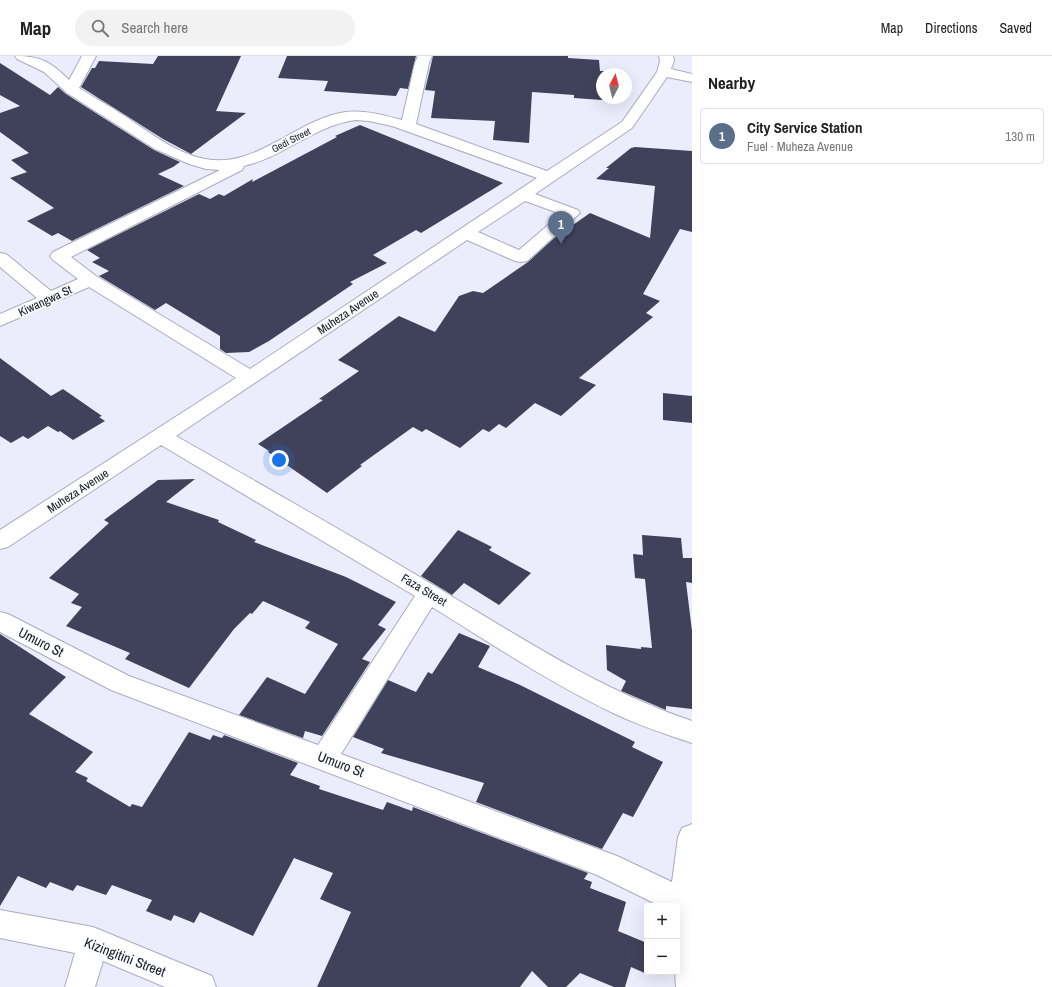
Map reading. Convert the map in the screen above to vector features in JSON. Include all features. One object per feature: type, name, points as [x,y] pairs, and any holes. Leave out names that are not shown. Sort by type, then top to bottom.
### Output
[{"type":"street","name":"Gedi Street","points":[[22,56],[50,70],[72,89],[101,106],[161,146],[188,160],[207,165],[222,166],[255,159],[325,122],[345,116],[362,115],[408,127],[548,176]]},
{"type":"street","points":[[72,89],[89,56]]},
{"type":"street","points":[[408,127],[422,63],[425,56]]},
{"type":"street","points":[[665,64],[692,78]]},
{"type":"street","name":"Muheza Avenue","points":[[0,541],[250,378],[523,195],[548,176],[627,125],[665,64]]},
{"type":"street","points":[[250,378],[90,280],[60,256],[255,159]]},
{"type":"street","points":[[466,233],[522,257],[572,213],[523,195]]},
{"type":"street","points":[[0,258],[49,299]]},
{"type":"street","name":"Kiwangwa St","points":[[0,321],[90,280]]},
{"type":"street","name":"Faza Street","points":[[161,436],[429,593],[577,684],[659,722],[692,732]]},
{"type":"street","points":[[324,758],[429,593]]},
{"type":"street","name":"Umuro St","points":[[0,621],[120,682],[608,865],[684,903]]},
{"type":"street","points":[[691,987],[684,903],[692,837]]},
{"type":"street","name":"Kizingitini Street","points":[[0,924],[92,942],[200,987]]},
{"type":"street","points":[[80,987],[92,942]]},
{"type":"building","points":[[158,56],[241,56],[216,111],[246,113],[191,154],[163,139],[81,87],[92,68],[95,68],[99,61],[153,64]]},
{"type":"building","points":[[287,56],[416,56],[408,89],[400,88],[396,96],[324,91],[328,81],[278,78]]},
{"type":"building","points":[[433,56],[568,56],[568,58],[599,60],[600,68],[596,68],[596,100],[574,98],[574,95],[532,92],[529,143],[493,140],[495,121],[431,118],[435,91],[425,90]]},
{"type":"building","points":[[0,63],[50,95],[58,87],[66,94],[154,150],[180,162],[158,174],[184,186],[72,241],[58,233],[52,236],[27,221],[54,208],[10,178],[27,172],[11,160],[29,153],[0,132],[0,113],[20,106],[0,95]]},
{"type":"building","points":[[360,125],[503,183],[421,233],[416,230],[373,255],[387,263],[350,282],[353,284],[269,341],[249,352],[226,353],[220,349],[220,336],[166,303],[155,310],[99,276],[109,271],[92,262],[100,258],[87,250],[199,194],[210,199],[219,194],[224,196],[253,179],[252,182],[337,137],[335,136]]},
{"type":"building","points":[[631,148],[692,151],[692,232],[680,229],[643,294],[660,301],[646,313],[653,317],[579,378],[596,385],[561,416],[535,403],[506,428],[499,424],[489,432],[483,429],[460,448],[426,429],[422,432],[413,427],[360,465],[362,466],[327,493],[258,444],[323,400],[319,399],[359,371],[338,360],[399,316],[435,332],[459,296],[473,291],[483,293],[528,262],[553,239],[590,213],[650,238],[655,186],[596,179],[609,168],[606,168]]},
{"type":"building","points":[[0,358],[51,396],[63,389],[102,416],[99,417],[105,421],[73,440],[60,431],[58,432],[48,426],[28,439],[23,436],[11,443],[0,436]]},
{"type":"building","points":[[663,393],[692,396],[692,423],[663,420]]},
{"type":"building","points":[[195,479],[166,502],[219,520],[218,522],[256,540],[254,542],[346,577],[396,602],[378,625],[386,629],[362,659],[370,662],[322,736],[305,731],[303,738],[239,715],[267,677],[305,694],[338,644],[305,628],[310,622],[263,601],[252,614],[250,613],[234,629],[189,688],[125,659],[130,653],[66,626],[82,607],[71,603],[79,594],[49,578],[109,523],[104,520],[158,480]]},
{"type":"building","points":[[458,530],[492,547],[489,550],[531,573],[499,605],[464,583],[452,595],[421,576]]},
{"type":"building","points":[[642,535],[681,538],[683,558],[692,558],[692,583],[686,582],[692,631],[692,709],[666,706],[666,710],[621,691],[626,681],[607,670],[606,645],[641,649],[641,647],[652,648],[645,579],[635,578],[633,554],[643,555]]},
{"type":"building","points":[[459,633],[490,646],[478,667],[520,685],[635,742],[632,747],[663,762],[633,817],[623,813],[602,849],[476,802],[484,783],[381,753],[384,749],[353,737],[388,680],[416,692],[428,672],[432,674]]},
{"type":"building","points":[[0,634],[66,677],[29,714],[93,752],[75,772],[88,778],[86,781],[130,807],[132,804],[142,807],[189,732],[210,740],[213,735],[222,738],[224,735],[298,763],[290,775],[320,786],[319,789],[383,810],[387,802],[412,811],[413,807],[588,873],[584,879],[592,882],[590,888],[626,902],[618,931],[644,942],[644,973],[631,967],[625,987],[614,987],[580,973],[566,987],[548,987],[532,971],[520,987],[317,987],[351,912],[320,899],[333,873],[294,858],[253,936],[200,912],[194,923],[174,915],[171,921],[146,911],[152,900],[112,885],[106,895],[77,885],[73,891],[50,882],[46,888],[18,876],[0,906]]},
{"type":"place","name":"City Service Station","points":[[561,244]]}]
